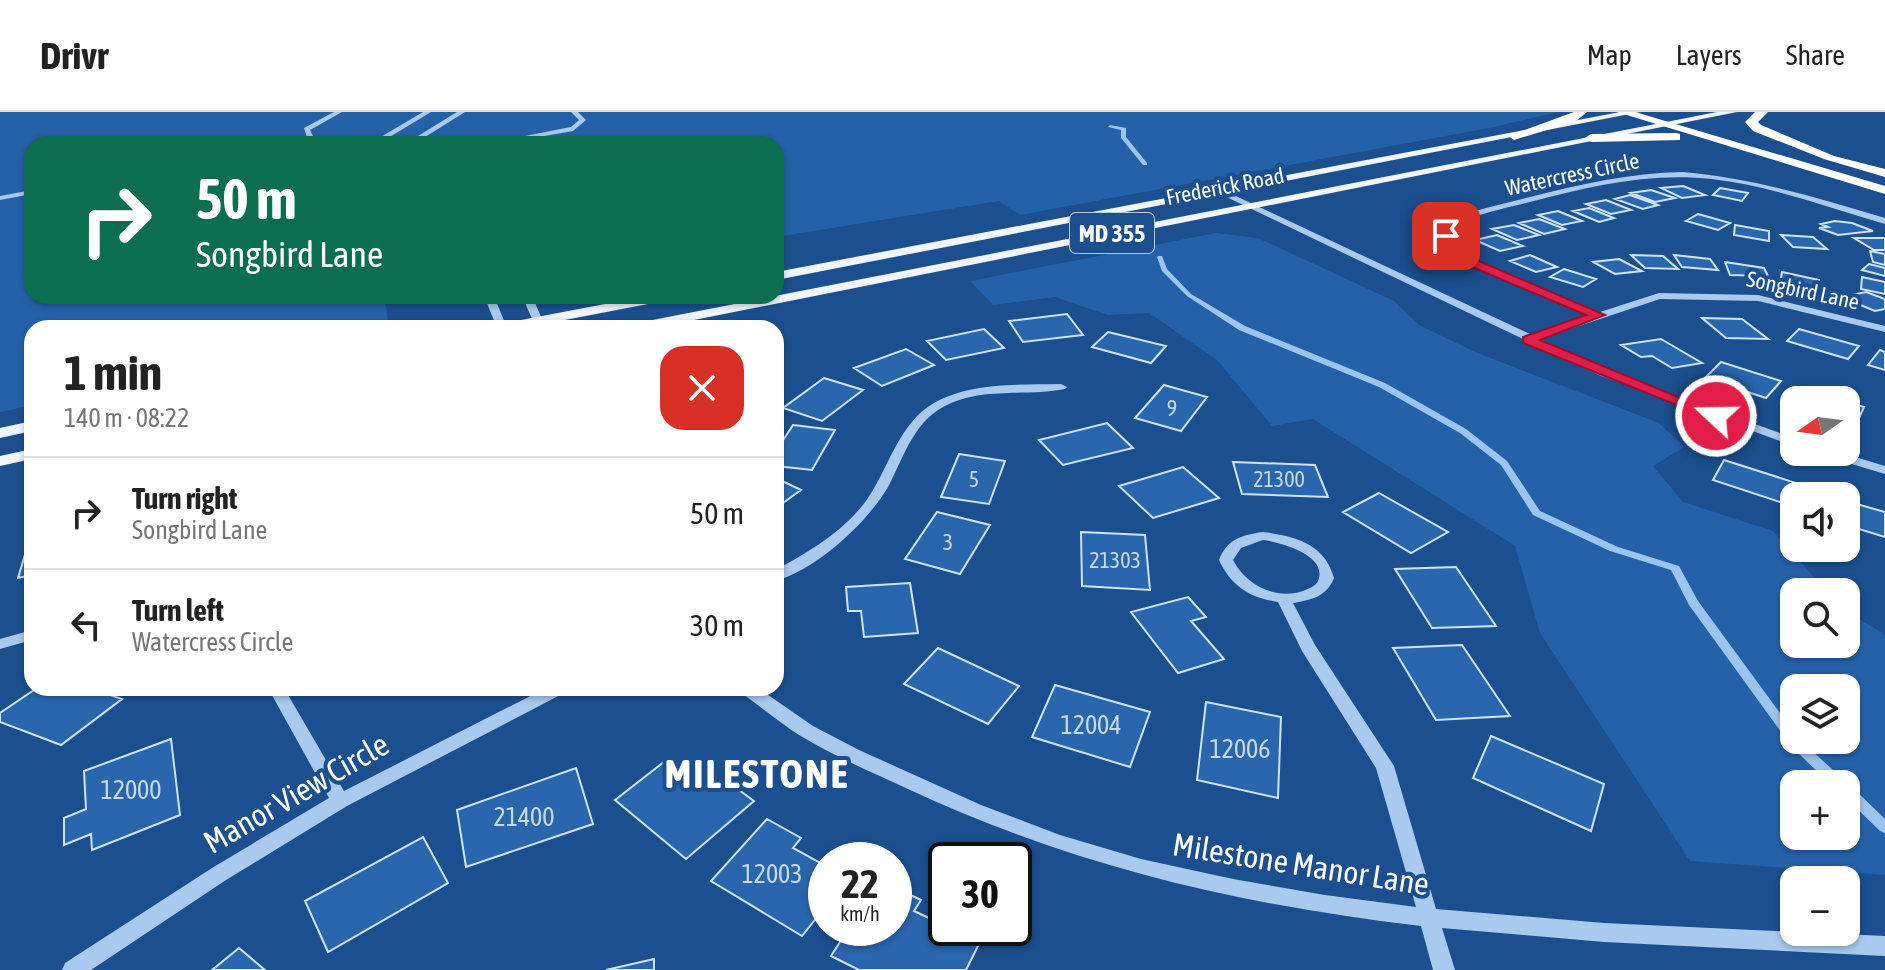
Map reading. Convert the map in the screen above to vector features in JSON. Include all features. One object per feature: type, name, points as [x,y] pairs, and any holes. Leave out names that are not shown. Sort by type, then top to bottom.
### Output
[{"type":"highway","points":[[1514,136],[1572,119],[1581,112]]},
{"type":"highway","points":[[1629,112],[1693,119],[1885,173]]},
{"type":"highway","points":[[1762,112],[1751,122],[1757,128],[1828,156]]},
{"type":"highway","points":[[1667,118],[1767,155],[1885,190]]},
{"type":"highway","points":[[1591,138],[1669,136],[1767,155]]},
{"type":"main road","name":"Frederick Road","points":[[784,274],[1629,112]]},
{"type":"main road","points":[[1693,119],[1732,112]]},
{"type":"main road","name":"Frederick Road","points":[[784,298],[1591,138],[1667,118]]},
{"type":"main road","points":[[558,320],[632,304]]},
{"type":"main road","name":"Frederick Road","points":[[672,320],[753,304]]},
{"type":"main road","points":[[0,433],[24,428]]},
{"type":"main road","points":[[0,461],[24,456]]},
{"type":"street","points":[[309,136],[306,129],[339,112]]},
{"type":"street","points":[[386,136],[428,112]]},
{"type":"street","points":[[422,136],[462,112]]},
{"type":"street","points":[[533,136],[573,129],[583,120],[574,112]]},
{"type":"street","name":"Watercress Circle","points":[[1598,315],[1477,265],[1460,254],[1446,236],[1450,223],[1474,213],[1656,175],[1692,176],[1766,187],[1885,221]]},
{"type":"street","points":[[1220,192],[1603,373],[1780,437]]},
{"type":"street","points":[[0,198],[24,194]]},
{"type":"street","name":"Songbird Lane","points":[[1528,340],[1659,296],[1722,295],[1797,306],[1885,329]]},
{"type":"street","points":[[784,571],[845,533],[874,499],[913,427],[940,404],[988,391],[1061,387]]},
{"type":"street","points":[[1860,462],[1885,470]]},
{"type":"street","points":[[1263,536],[1294,542],[1319,558],[1327,578],[1323,587],[1301,598],[1284,599],[1267,596],[1238,581],[1229,571],[1226,560],[1229,550],[1237,543],[1263,536]]},
{"type":"street","points":[[1284,599],[1308,647],[1385,766],[1444,970]]},
{"type":"street","points":[[0,644],[24,637]]},
{"type":"street","points":[[281,696],[340,801]]},
{"type":"street","name":"Manor View Circle","points":[[73,970],[219,874],[340,801],[544,696]]},
{"type":"street","name":"Milestone Manor Lane","points":[[758,696],[814,735],[921,785],[1041,834],[1140,867],[1337,906],[1531,929],[1885,946]]},
{"type":"shaded area","points":[[0,112],[1558,112],[1489,128],[1020,215],[999,201],[784,236],[784,136],[24,136],[24,304],[386,304],[388,320],[24,320],[24,407],[0,412]]},
{"type":"shaded area","points":[[1216,233],[1258,238],[1394,301],[1419,325],[1475,352],[1659,423],[1684,447],[1653,466],[1683,502],[1773,531],[1780,539],[1780,562],[1800,562],[1815,578],[1780,578],[1780,658],[1860,658],[1860,620],[1885,635],[1885,875],[1860,873],[1860,866],[1780,867],[1690,861],[1540,633],[1515,546],[1313,419],[1272,426],[1217,360],[1149,313],[1108,315],[1055,297],[993,305],[970,281]]},
{"type":"building","points":[[1683,186],[1705,195],[1682,198],[1661,188]]},
{"type":"building","points":[[1720,188],[1748,193],[1742,201],[1713,195]]},
{"type":"building","points":[[1651,190],[1675,198],[1655,202],[1631,193]]},
{"type":"building","points":[[1630,195],[1658,205],[1643,209],[1615,199]]},
{"type":"building","points":[[1606,200],[1631,210],[1611,214],[1586,204]]},
{"type":"building","points":[[1589,208],[1614,218],[1599,222],[1573,211]]},
{"type":"building","points":[[1558,211],[1582,221],[1562,225],[1538,215]]},
{"type":"building","points":[[1698,214],[1730,223],[1718,230],[1686,221]]},
{"type":"building","points":[[1539,219],[1565,229],[1544,234],[1519,223]]},
{"type":"building","points":[[1835,221],[1873,231],[1838,235],[1819,228],[1828,227],[1821,224]]},
{"type":"building","points":[[1514,225],[1539,235],[1517,240],[1492,229]]},
{"type":"building","points":[[1735,225],[1769,231],[1769,241],[1734,235]]},
{"type":"building","points":[[1497,235],[1523,246],[1500,251],[1475,240]]},
{"type":"building","points":[[1781,235],[1813,237],[1827,249],[1793,247]]},
{"type":"building","points":[[1854,238],[1885,238],[1885,250],[1874,250]]},
{"type":"building","points":[[1870,251],[1885,254],[1885,265],[1873,262]]},
{"type":"building","points":[[1530,255],[1557,267],[1536,272],[1510,261]]},
{"type":"building","points":[[1631,255],[1663,256],[1678,269],[1645,268]]},
{"type":"building","points":[[1674,255],[1710,259],[1718,270],[1682,267]]},
{"type":"building","points":[[1619,259],[1642,271],[1615,274],[1593,262]]},
{"type":"building","points":[[1725,262],[1764,268],[1768,276],[1730,275]]},
{"type":"building","points":[[1869,264],[1885,268],[1885,276],[1862,270]]},
{"type":"building","points":[[1564,269],[1596,279],[1583,287],[1550,277]]},
{"type":"building","points":[[1782,272],[1819,280],[1817,291],[1780,283]]},
{"type":"building","points":[[1862,277],[1885,282],[1885,294],[1861,289]]},
{"type":"building","points":[[1866,292],[1885,299],[1885,309],[1875,311],[1841,297]]},
{"type":"building","points":[[1067,314],[1083,335],[1023,342],[1009,321]]},
{"type":"building","points":[[1702,318],[1742,319],[1768,339],[1726,338]]},
{"type":"building","points":[[984,329],[1004,348],[946,360],[927,341]]},
{"type":"building","points":[[1799,329],[1859,346],[1848,359],[1787,341]]},
{"type":"building","points":[[1108,332],[1166,346],[1151,363],[1092,347]]},
{"type":"building","points":[[1661,339],[1702,363],[1672,368],[1652,356],[1641,357],[1621,345]]},
{"type":"building","points":[[906,349],[934,365],[882,386],[854,368]]},
{"type":"building","points":[[1880,350],[1885,352],[1885,370],[1868,365]]},
{"type":"building","points":[[1721,362],[1781,381],[1766,398],[1705,378]]},
{"type":"building","points":[[824,378],[863,390],[822,421],[784,407]]},
{"type":"building","points":[[1164,385],[1207,397],[1181,431],[1135,418]]},
{"type":"building","points":[[1107,423],[1133,448],[1063,465],[1039,440]]},
{"type":"building","points":[[793,425],[835,430],[812,470],[784,467],[784,439]]},
{"type":"building","points":[[959,454],[1005,461],[989,504],[941,497]]},
{"type":"building","points":[[1724,460],[1793,482],[1780,482],[1780,502],[1713,480]]},
{"type":"building","points":[[1233,462],[1315,465],[1328,497],[1242,494]]},
{"type":"building","points":[[1183,467],[1219,498],[1153,518],[1119,486]]},
{"type":"building","points":[[784,482],[801,490],[784,502]]},
{"type":"building","points":[[1379,493],[1448,532],[1411,553],[1343,512]]},
{"type":"building","points":[[1860,505],[1885,512],[1885,537],[1860,529]]},
{"type":"building","points":[[937,512],[990,525],[960,574],[905,559]]},
{"type":"building","points":[[1081,532],[1145,535],[1150,590],[1082,586]]},
{"type":"building","points":[[24,558],[24,577],[18,578]]},
{"type":"building","points":[[1456,567],[1496,626],[1432,628],[1395,569]]},
{"type":"building","points":[[910,583],[918,633],[864,637],[861,611],[848,611],[846,587]]},
{"type":"building","points":[[1188,597],[1206,617],[1191,621],[1224,659],[1178,673],[1131,612]]},
{"type":"building","points":[[1462,645],[1510,716],[1436,720],[1393,648]]},
{"type":"building","points":[[938,648],[1019,686],[988,724],[904,684]]},
{"type":"building","points":[[1055,685],[1150,712],[1130,767],[1032,737]]},
{"type":"building","points":[[25,696],[113,696],[122,699],[61,745],[0,722],[0,713]]},
{"type":"building","points":[[1206,702],[1281,717],[1278,798],[1197,780]]},
{"type":"building","points":[[1491,736],[1604,784],[1591,831],[1473,778]]},
{"type":"building","points":[[171,739],[180,815],[92,850],[91,834],[64,845],[64,818],[86,809],[84,771]]},
{"type":"building","points":[[669,758],[711,790],[724,779],[754,801],[686,859],[615,800]]},
{"type":"building","points":[[576,768],[593,824],[466,867],[457,810]]},
{"type":"building","points":[[767,819],[801,838],[793,848],[808,856],[808,928],[802,936],[711,881]]},
{"type":"building","points":[[423,837],[448,883],[328,952],[305,901]]},
{"type":"building","points":[[912,896],[921,900],[914,911],[928,918],[928,946],[978,946],[966,970],[859,970],[831,956],[837,946],[912,946]]},
{"type":"building","points":[[239,948],[265,970],[212,970]]},
{"type":"building","points":[[654,959],[654,970],[606,970]]},
{"type":"waterway","points":[[1110,126],[1124,129],[1123,137],[1145,164]]},
{"type":"waterway","points":[[1160,257],[1164,270],[1189,295],[1242,328],[1382,385],[1463,431],[1504,463],[1536,513],[1614,549],[1675,568],[1693,602],[1796,744],[1824,770]]},
{"type":"waterway","points":[[1860,803],[1885,827]]},
{"type":"district","name":"MILESTONE","points":[[757,773]]},
{"type":"route","points":[[1446,236],[1460,254],[1477,265],[1598,315],[1528,340],[1603,373],[1716,416]]}]
